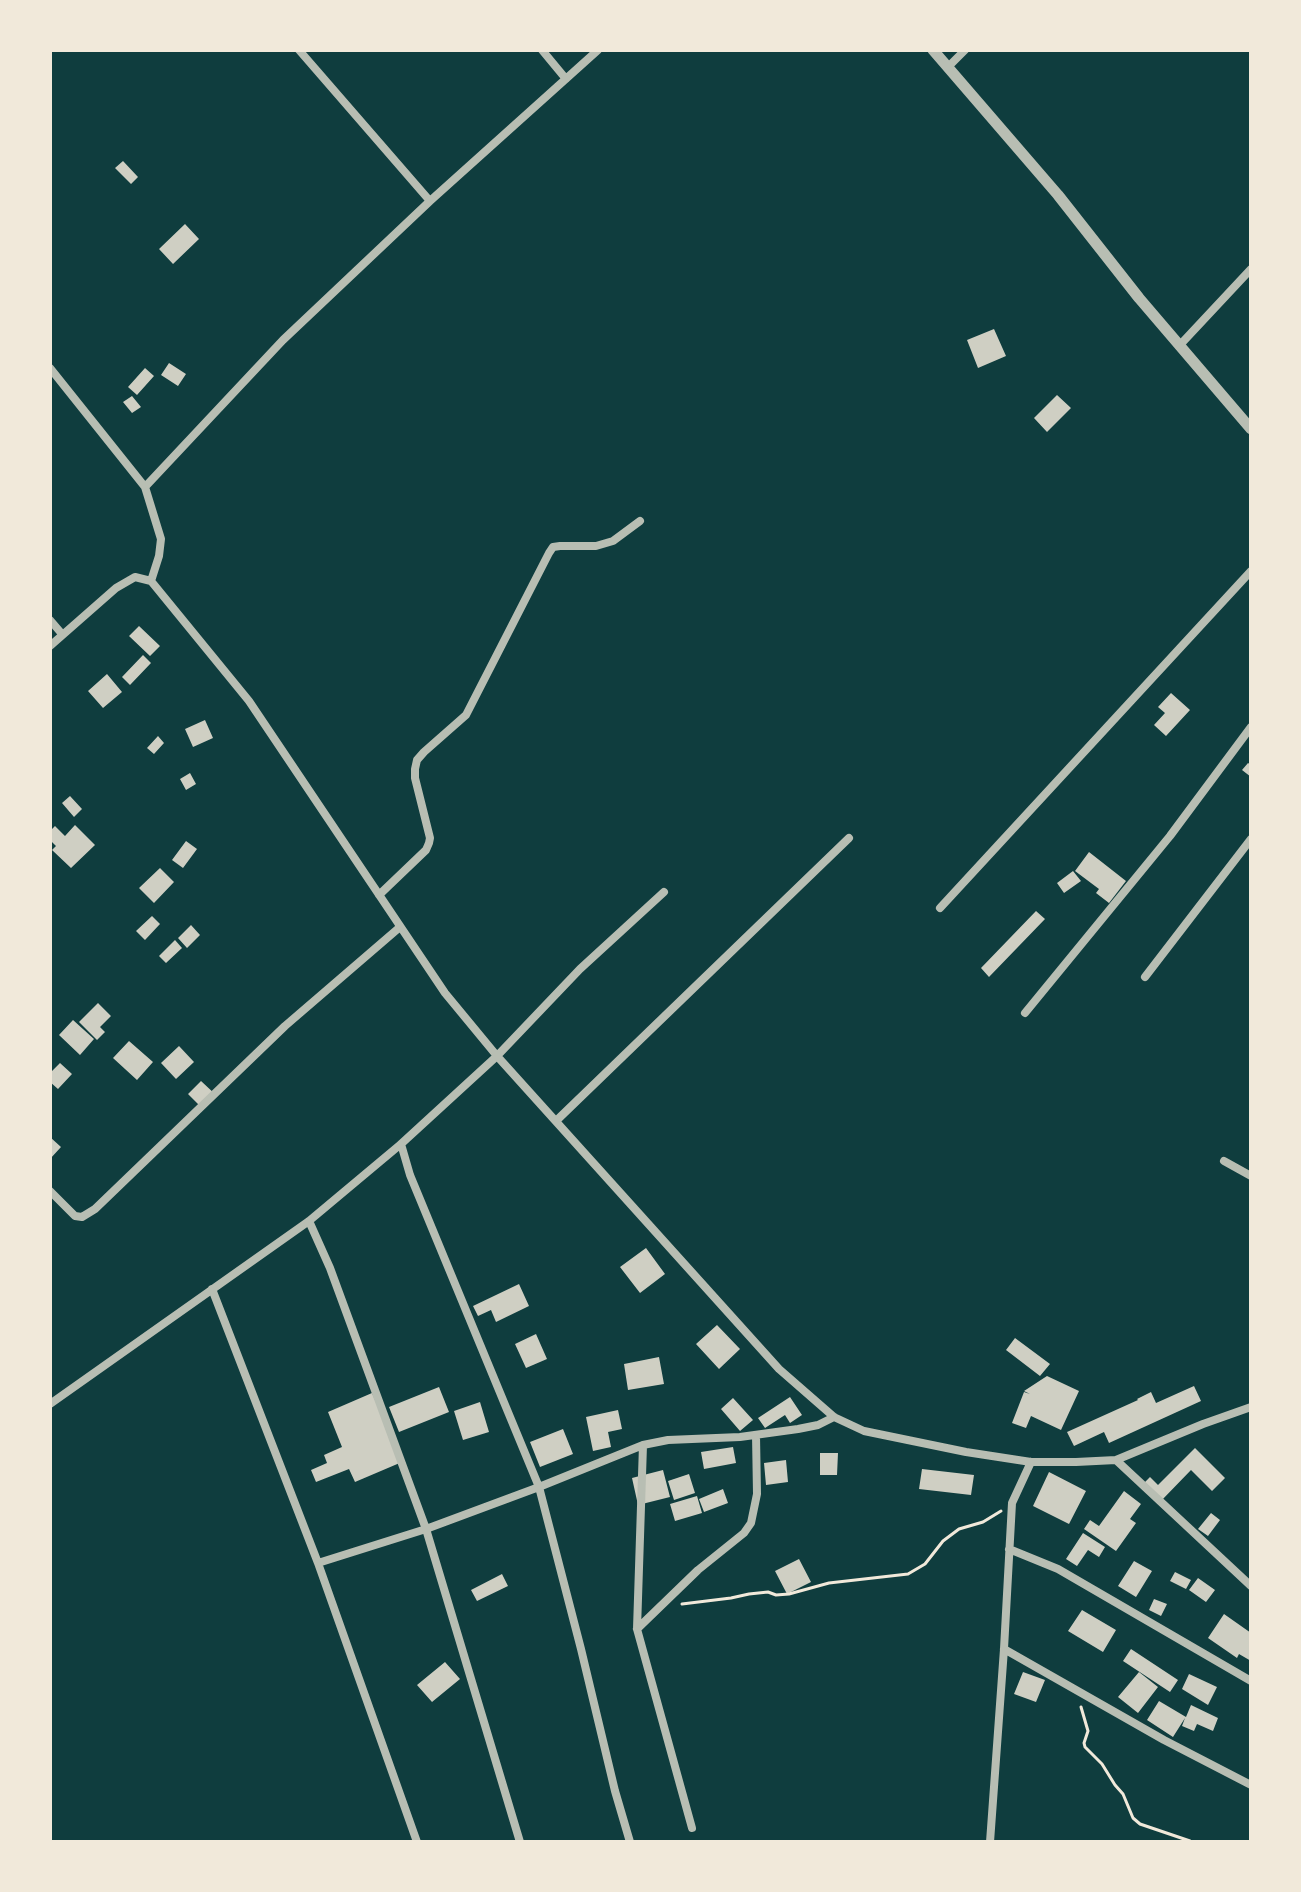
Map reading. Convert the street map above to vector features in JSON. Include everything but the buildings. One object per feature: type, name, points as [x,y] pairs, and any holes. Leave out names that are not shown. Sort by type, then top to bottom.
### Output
[{"type":"street","points":[[299,50],[430,201]]},
{"type":"street","points":[[542,50],[566,79]]},
{"type":"street","points":[[145,487],[283,340],[430,201],[598,50]]},
{"type":"street","points":[[933,50],[1058,195],[1179,346],[1251,429]]},
{"type":"street","points":[[948,67],[965,50]]},
{"type":"street","points":[[1179,346],[1251,269]]},
{"type":"street","points":[[50,368],[145,487],[161,539],[151,581]]},
{"type":"street","points":[[379,895],[426,850],[429,843],[415,778],[417,760],[466,715],[553,547],[596,546],[613,541],[640,521]]},
{"type":"street","points":[[940,908],[1251,571]]},
{"type":"street","points":[[50,646],[116,588],[135,577],[151,581],[249,701],[445,993],[497,1056],[779,1369],[834,1417],[864,1431],[1031,1462],[1116,1460],[1251,1407]]},
{"type":"street","points":[[50,620],[62,634]]},
{"type":"street","points":[[1025,1013],[1170,836],[1251,727]]},
{"type":"street","points":[[556,1121],[849,838]]},
{"type":"street","points":[[1145,977],[1251,839]]},
{"type":"street","points":[[50,1404],[309,1221],[401,1144],[497,1056],[580,969],[664,892]]},
{"type":"street","points":[[50,1191],[75,1216],[82,1217],[95,1209],[285,1026],[400,927]]},
{"type":"street","points":[[401,1144],[410,1175],[539,1487],[630,1842]]},
{"type":"street","points":[[1224,1161],[1251,1176]]},
{"type":"street","points":[[309,1221],[330,1268],[426,1529],[520,1842]]},
{"type":"street","points":[[212,1289],[318,1563],[417,1842]]},
{"type":"street","points":[[318,1563],[426,1529],[643,1445],[668,1440],[756,1435],[808,1427],[834,1417]]},
{"type":"street","points":[[637,1629],[698,1570],[744,1533],[751,1523],[757,1494],[756,1435]]},
{"type":"street","points":[[643,1445],[637,1629],[692,1828]]},
{"type":"street","points":[[1116,1460],[1251,1586]]},
{"type":"street","points":[[990,1842],[1012,1503],[1031,1462]]},
{"type":"street","points":[[1009,1549],[1058,1569],[1251,1681]]},
{"type":"street","points":[[1004,1649],[1164,1740],[1251,1785]]},
{"type":"path","points":[[662,1606],[768,1592],[789,1594],[829,1583],[908,1574],[925,1564],[943,1541],[959,1529],[983,1522],[1012,1503]]},
{"type":"path","points":[[1079,1692],[1088,1731],[1085,1747],[1102,1764],[1128,1802],[1133,1818],[1140,1824],[1190,1841]]}]
